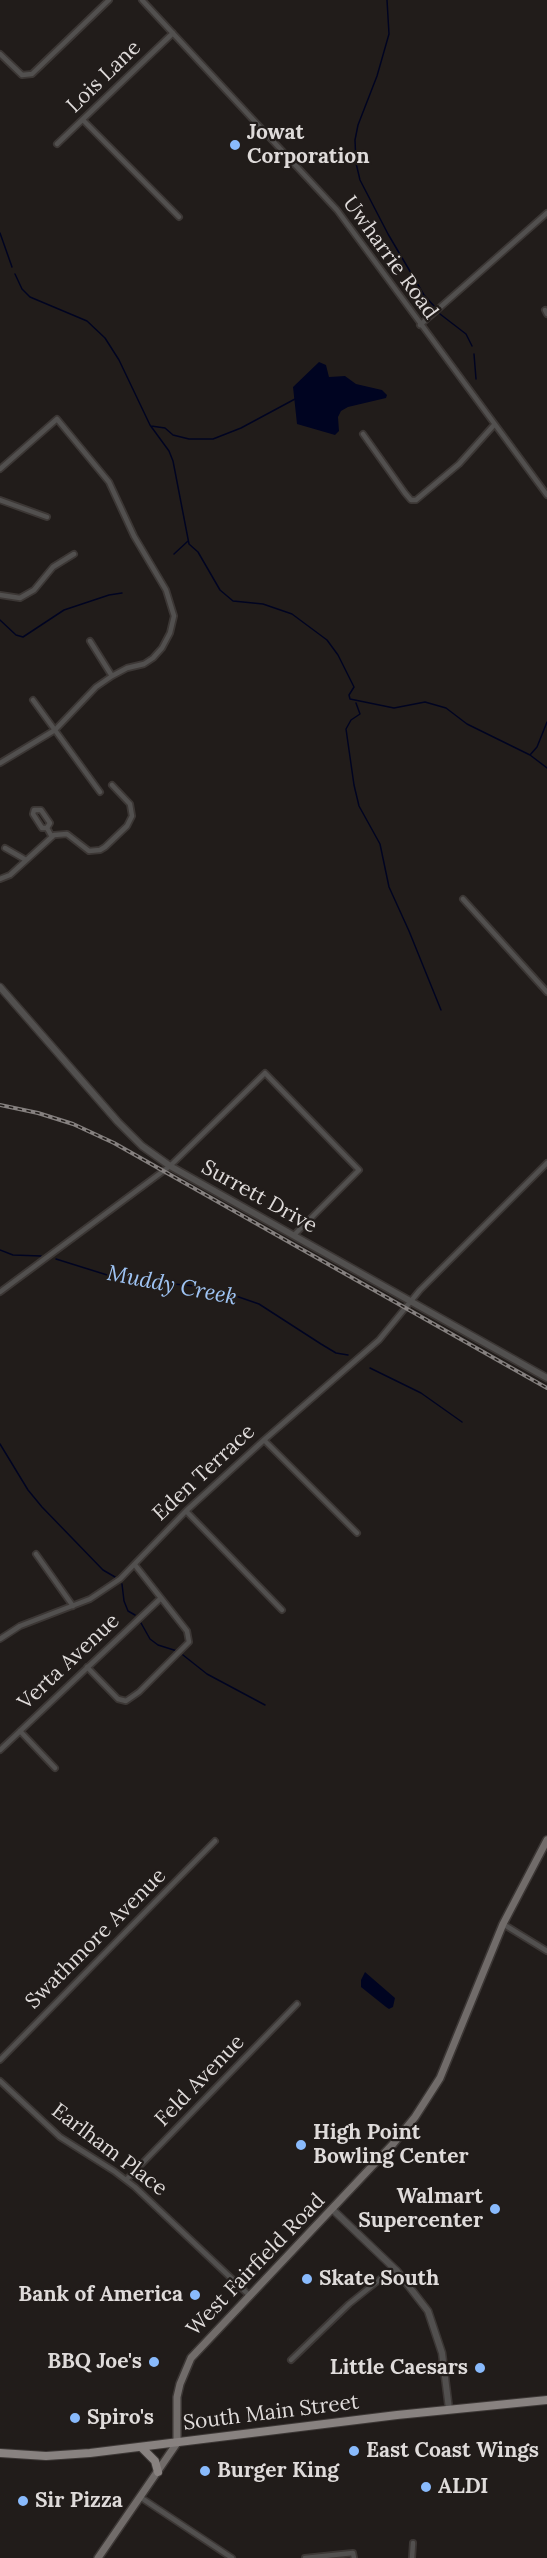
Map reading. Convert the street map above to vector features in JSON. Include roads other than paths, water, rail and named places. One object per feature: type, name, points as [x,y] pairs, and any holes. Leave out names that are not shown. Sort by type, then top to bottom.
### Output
[{"type":"main road","name":"West Fairfield Road","points":[[177,2443],[177,2397],[185,2370],[197,2350],[408,2126],[440,2078],[503,1924],[547,1840]]},
{"type":"main road","name":"South Main Street","points":[[0,2453],[58,2456],[449,2409],[547,2400]]},
{"type":"main road","points":[[98,2558],[177,2443]]},
{"type":"main road","points":[[141,2447],[155,2461],[158,2472]]},
{"type":"street","points":[[0,54],[22,75],[32,74],[109,0]]},
{"type":"street","name":"Uwharrie Road","points":[[142,0],[336,210],[546,493]]},
{"type":"street","name":"Lois Lane","points":[[57,144],[173,33]]},
{"type":"street","points":[[83,120],[178,217]]},
{"type":"street","points":[[420,325],[547,213]]},
{"type":"street","points":[[0,470],[57,419],[109,482],[130,527],[166,590],[174,616],[170,633],[162,648],[153,658],[144,664],[127,668],[112,676],[96,687],[55,730],[0,763]]},
{"type":"street","points":[[363,434],[411,500],[422,497],[459,464],[494,425]]},
{"type":"street","points":[[0,500],[46,517]]},
{"type":"street","points":[[0,595],[20,598],[34,590],[53,567],[75,554]]},
{"type":"street","points":[[90,641],[112,676]]},
{"type":"street","points":[[33,700],[100,792]]},
{"type":"street","points":[[0,879],[10,875],[52,837],[67,834],[89,851],[105,847],[127,826],[132,816],[130,804],[112,785]]},
{"type":"street","points":[[47,828],[52,837]]},
{"type":"street","points":[[5,848],[26,861]]},
{"type":"street","points":[[463,899],[547,992]]},
{"type":"street","name":"Surrett Drive","points":[[0,987],[118,1122],[142,1146],[170,1166],[547,1378]]},
{"type":"street","points":[[0,1293],[170,1166],[265,1073],[358,1170],[294,1235]]},
{"type":"street","name":"Eden Terrace","points":[[0,1639],[20,1626],[73,1606],[106,1590],[135,1565],[186,1511],[379,1340],[450,1259],[547,1163]]},
{"type":"street","points":[[264,1440],[357,1533]]},
{"type":"street","points":[[186,1511],[282,1610]]},
{"type":"street","points":[[36,1554],[73,1606]]},
{"type":"street","points":[[87,1667],[118,1699],[126,1701],[139,1692],[189,1642],[189,1634],[135,1565]]},
{"type":"street","name":"Verta Avenue","points":[[0,1750],[161,1598]]},
{"type":"street","points":[[20,1731],[55,1768]]},
{"type":"street","name":"Swathmore Avenue","points":[[0,2060],[215,1841]]},
{"type":"street","points":[[503,1924],[547,1951]]},
{"type":"street","name":"Feld Avenue","points":[[126,2180],[297,2004]]},
{"type":"street","name":"Earlham Place","points":[[0,2081],[60,2138],[126,2180],[168,2216],[249,2295]]},
{"type":"street","points":[[332,2209],[394,2268],[416,2294],[431,2319],[442,2353],[449,2409]]},
{"type":"street","points":[[291,2360],[349,2304],[394,2268]]},
{"type":"street","points":[[140,2497],[232,2558]]},
{"type":"street","points":[[412,2558],[413,2543]]},
{"type":"street","points":[[305,2558],[353,2553],[354,2558]]},
{"type":"water","points":[[319,362],[326,365],[329,377],[345,376],[356,384],[382,390],[387,395],[386,398],[348,407],[341,411],[338,417],[339,431],[335,435],[297,424],[293,387]]},
{"type":"water","points":[[365,1972],[395,1998],[393,2007],[389,2009],[361,1987],[361,1980]]},
{"type":"waterway","points":[[387,0],[389,34],[377,76],[358,125],[355,140],[356,163],[360,180],[388,234],[424,295],[434,306]]},
{"type":"waterway","points":[[0,233],[12,267]]},
{"type":"waterway","points":[[15,274],[22,289],[30,297],[87,321],[105,338],[119,360],[150,425],[169,451],[173,461],[189,544],[198,552],[220,590],[233,601],[263,604],[292,614],[327,640],[338,655],[354,687],[349,695],[350,699],[394,708],[425,702],[446,708],[467,724],[530,755],[547,768]]},
{"type":"waterway","points":[[440,314],[466,334],[472,346]]},
{"type":"waterway","points":[[474,354],[476,379]]},
{"type":"waterway","points":[[151,426],[165,428],[173,435],[189,439],[213,439],[241,428],[295,399]]},
{"type":"waterway","points":[[174,554],[188,541]]},
{"type":"waterway","points":[[0,620],[16,635],[23,637],[64,610],[122,593]]},
{"type":"waterway","points":[[356,703],[360,714],[351,720],[346,729],[359,806],[380,844],[389,887],[441,1010]]},
{"type":"waterway","points":[[530,755],[537,747],[547,722]]},
{"type":"waterway","name":"Muddy Creek","points":[[0,1250],[13,1255],[41,1256]]},
{"type":"waterway","name":"Muddy Creek","points":[[56,1259],[120,1279],[195,1286],[233,1295],[259,1304],[336,1353],[348,1355]]},
{"type":"waterway","name":"Muddy Creek","points":[[370,1368],[421,1393],[462,1422]]},
{"type":"waterway","points":[[0,1444],[28,1490],[42,1507],[103,1570],[115,1577]]},
{"type":"waterway","points":[[122,1584],[128,1611],[135,1615]]},
{"type":"waterway","points":[[141,1623],[150,1639],[158,1645],[177,1651]]},
{"type":"waterway","points":[[183,1655],[207,1674],[265,1705]]},
{"type":"railway","points":[[0,1105],[38,1113],[73,1124],[114,1143],[547,1388]]},
{"type":"place","name":"Jowat Corporation","points":[[235,145]]},
{"type":"place","name":"High Point Bowling Center","points":[[301,2145]]},
{"type":"place","name":"Walmart Supercenter","points":[[495,2209]]},
{"type":"place","name":"Skate South","points":[[307,2279]]},
{"type":"place","name":"Bank of America","points":[[195,2295]]},
{"type":"place","name":"BBQ Joe's","points":[[154,2362]]},
{"type":"place","name":"Little Caesars","points":[[480,2368]]},
{"type":"place","name":"Spiro's","points":[[75,2418]]},
{"type":"place","name":"East Coast Wings","points":[[354,2451]]},
{"type":"place","name":"Burger King","points":[[205,2471]]},
{"type":"place","name":"ALDI","points":[[426,2487]]},
{"type":"place","name":"Sir Pizza","points":[[23,2501]]}]
